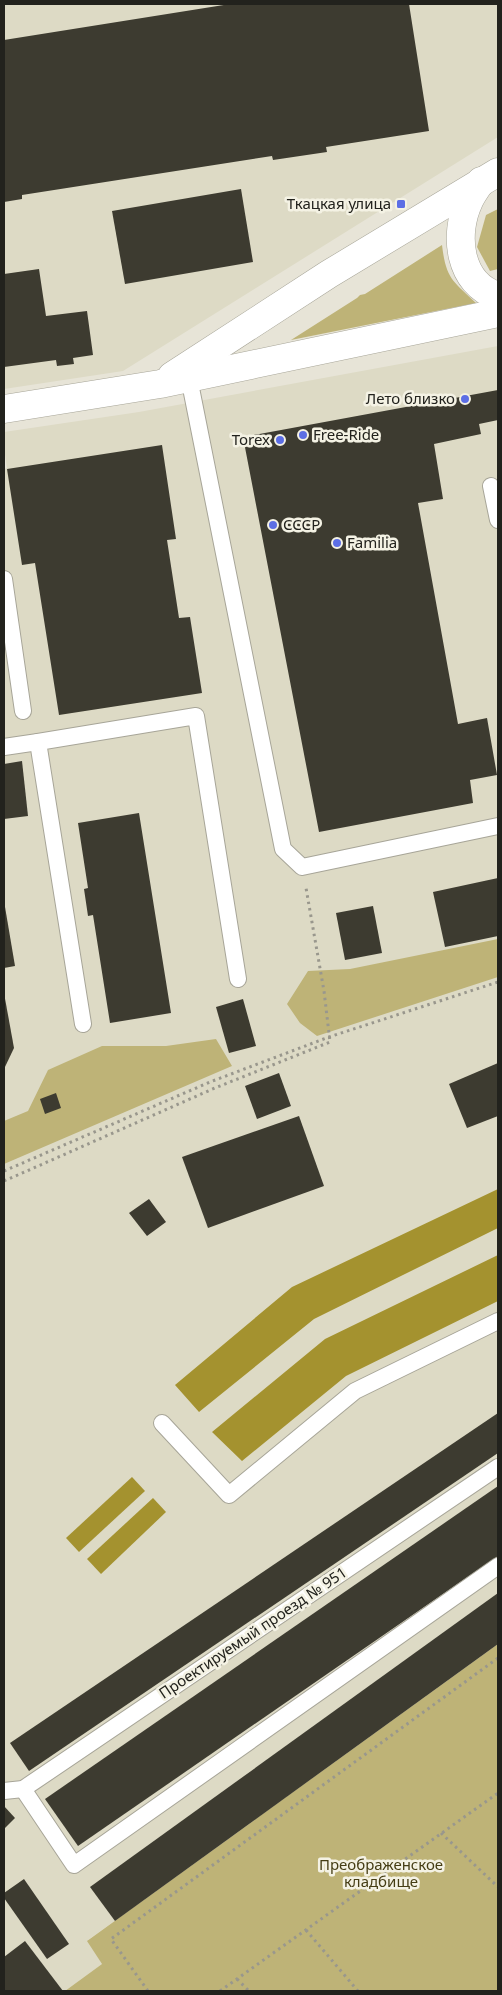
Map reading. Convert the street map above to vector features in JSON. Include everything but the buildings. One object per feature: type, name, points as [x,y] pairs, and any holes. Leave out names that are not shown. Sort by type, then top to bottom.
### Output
[{"type":"street","points":[[490,176],[469,201],[461,227],[462,258],[471,279],[487,292],[498,296]]},
{"type":"street","points":[[160,384],[330,274],[490,176]]},
{"type":"street","points":[[4,409],[160,384],[498,313]]},
{"type":"lane","points":[[189,378],[283,849],[302,867],[498,826]]},
{"type":"lane","points":[[491,486],[498,520]]},
{"type":"lane","points":[[4,579],[23,710]]},
{"type":"lane","points":[[4,747],[196,716],[238,979]]},
{"type":"lane","points":[[38,742],[83,1024]]},
{"type":"lane","points":[[162,1423],[229,1495],[355,1391],[498,1321]]},
{"type":"lane","name":"Проектируемый проезд № 951","points":[[4,1791],[23,1789],[498,1467]]},
{"type":"lane","points":[[23,1789],[74,1865],[498,1566]]},
{"type":"path","points":[[4,1180],[215,1088],[330,1042],[324,991],[302,867]]},
{"type":"path","points":[[4,1171],[210,1082],[329,1037],[498,982]]},
{"type":"path","points":[[148,1991],[111,1939],[498,1658]]},
{"type":"path","points":[[220,1991],[498,1792]]},
{"type":"path","points":[[441,1833],[498,1888]]},
{"type":"path","points":[[306,1930],[358,1991]]},
{"type":"path","points":[[237,1979],[248,1991]]},
{"type":"shaded area","points":[[4,4],[498,4],[498,137],[123,371],[4,389]]},
{"type":"shaded area","points":[[498,346],[498,1644],[88,1940],[102,1964],[65,1991],[4,1991],[4,469],[7,468],[4,432],[139,412]]},
{"type":"shaded area","points":[[498,1189],[498,1228],[314,1319],[199,1412],[175,1385],[292,1287]]},
{"type":"shaded area","points":[[498,1255],[498,1301],[346,1376],[242,1461],[212,1432],[325,1339]]},
{"type":"shaded area","points":[[132,1477],[145,1491],[79,1552],[66,1538]]},
{"type":"shaded area","points":[[153,1498],[166,1512],[101,1574],[87,1559]]},
{"type":"green space","points":[[498,209],[498,269],[490,271],[477,247],[486,215]]},
{"type":"green space","points":[[442,245],[448,272],[456,284],[476,303],[291,340],[360,295],[365,294]]},
{"type":"green space","points":[[498,939],[498,977],[317,1036],[300,1023],[287,1004],[308,971],[350,969]]},
{"type":"green space","points":[[216,1039],[232,1066],[4,1164],[4,1121],[28,1111],[48,1070],[102,1046],[166,1046]]},
{"type":"green space","name":"Преображенское кладбище","points":[[498,1644],[498,1991],[65,1991],[102,1964],[87,1941]]},
{"type":"place","name":"Ткацкая улица","points":[[401,204]]},
{"type":"place","name":"Лето близко","points":[[465,399]]},
{"type":"place","name":"Free-Ride","points":[[303,435]]},
{"type":"place","name":"Torex","points":[[280,440]]},
{"type":"place","name":"СССР","points":[[273,525]]},
{"type":"place","name":"Familia","points":[[337,543]]}]
